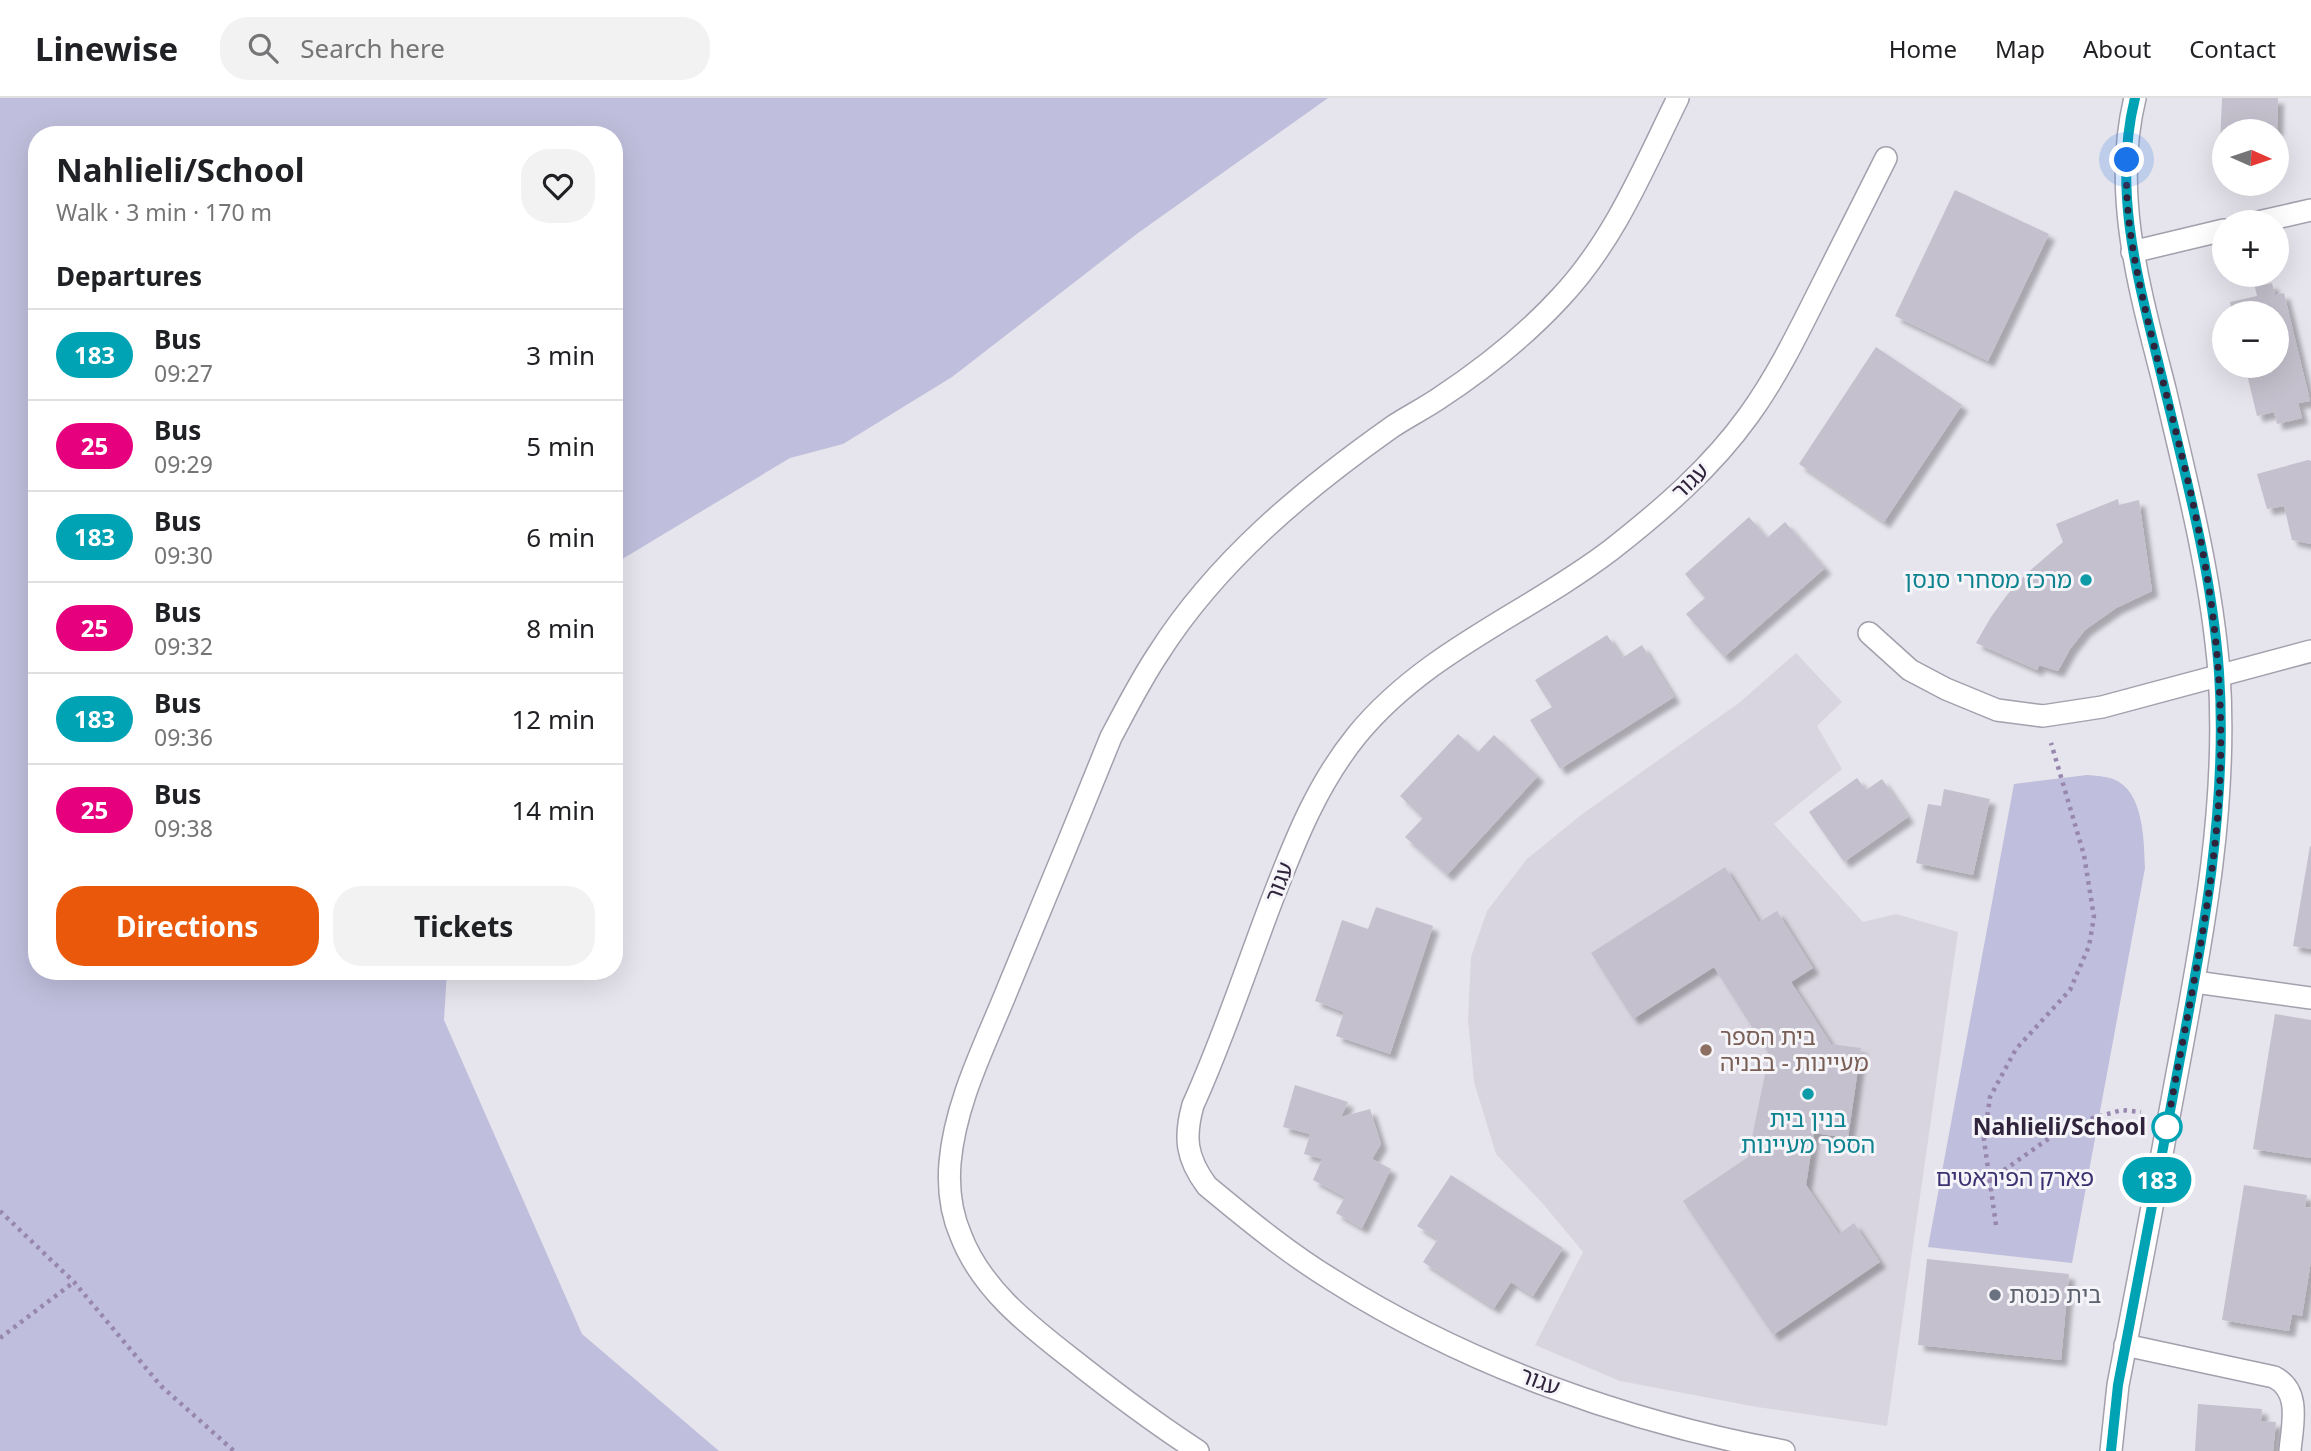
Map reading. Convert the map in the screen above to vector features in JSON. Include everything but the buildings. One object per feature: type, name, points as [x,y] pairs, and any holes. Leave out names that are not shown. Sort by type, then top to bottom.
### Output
[{"type":"street","points":[[1198,1451],[1112,1390],[1025,1322],[996,1292],[975,1264],[961,1237],[949,1187],[954,1139],[974,1070],[1111,737],[1158,653],[1184,616],[1240,551],[1300,496],[1395,425],[1508,348],[1561,298],[1615,225],[1678,98]]},
{"type":"street","points":[[2111,1451],[2125,1345],[2207,908],[2216,832],[2220,754],[2219,675],[2214,621],[2195,513],[2132,252],[2126,183],[2131,115],[2135,98]]},
{"type":"street","name":"עגור","points":[[1784,1451],[1686,1430],[1619,1410],[1476,1356],[1404,1321],[1334,1282],[1268,1236],[1207,1186],[1190,1156],[1187,1129],[1193,1105],[1301,825],[1340,759],[1371,719],[1410,681],[1456,648],[1550,592],[1608,552],[1655,515],[1693,480],[1724,446],[1750,414],[1788,351],[1886,158]]},
{"type":"street","points":[[2289,215],[2311,210]]},
{"type":"street","points":[[2132,252],[2212,233]]},
{"type":"street","points":[[1869,633],[1910,670],[1946,689],[1997,710],[2043,716],[2102,707],[2311,651]]},
{"type":"street","points":[[2194,982],[2311,998]]},
{"type":"street","points":[[2125,1345],[2274,1377],[2283,1382],[2288,1387],[2293,1402],[2290,1451]]},
{"type":"path","points":[[1996,1226],[1984,1140],[1990,1097],[2016,1049],[2070,990],[2089,946],[2094,917],[2084,855],[2043,716]]},
{"type":"path","points":[[1990,1180],[2068,1125],[2122,1110],[2169,1115]]},
{"type":"path","points":[[0,1211],[75,1282],[161,1386],[234,1451]]},
{"type":"path","points":[[0,1338],[75,1282]]},
{"type":"shaded area","name":"בית הספר מעיינות - בבניה","points":[[1796,653],[1842,702],[1817,726],[1842,769],[1774,824],[1863,922],[1896,914],[1958,932],[1887,1426],[1757,1407],[1620,1381],[1535,1345],[1583,1252],[1496,1154],[1474,1082],[1468,1019],[1471,957],[1487,911],[1527,859],[1581,815],[1739,703]]},
{"type":"green space","points":[[0,98],[1328,98],[1138,233],[952,377],[843,444],[790,458],[623,559],[623,126],[28,126],[28,980],[446,980],[444,1020],[582,1334],[719,1451],[0,1451]]},
{"type":"green space","name":"פארק הפיראטים","points":[[2087,775],[2119,782],[2133,798],[2141,821],[2145,868],[2072,1263],[1928,1247],[2014,784]]},
{"type":"bus line","name":"183","points":[[2111,1451],[2118,1385],[2211,883],[2220,780],[2221,728],[2214,621],[2206,568],[2132,252],[2126,183],[2131,115],[2135,98]]},
{"type":"place","name":"מרכז מסחרי סנסן","points":[[2086,580]]},
{"type":"place","name":"בית הספר מעיינות - בבניה","points":[[1706,1050]]},
{"type":"place","name":"בנין בית הספר מעיינות","points":[[1808,1094]]},
{"type":"place","name":"Nahlieli/School","points":[[2167,1127]]},
{"type":"place","name":"בית כנסת","points":[[1995,1295]]},
{"type":"route","points":[[2127,160],[2126,183],[2132,252],[2195,513],[2214,621],[2219,675],[2220,780],[2211,883],[2167,1127]]}]
